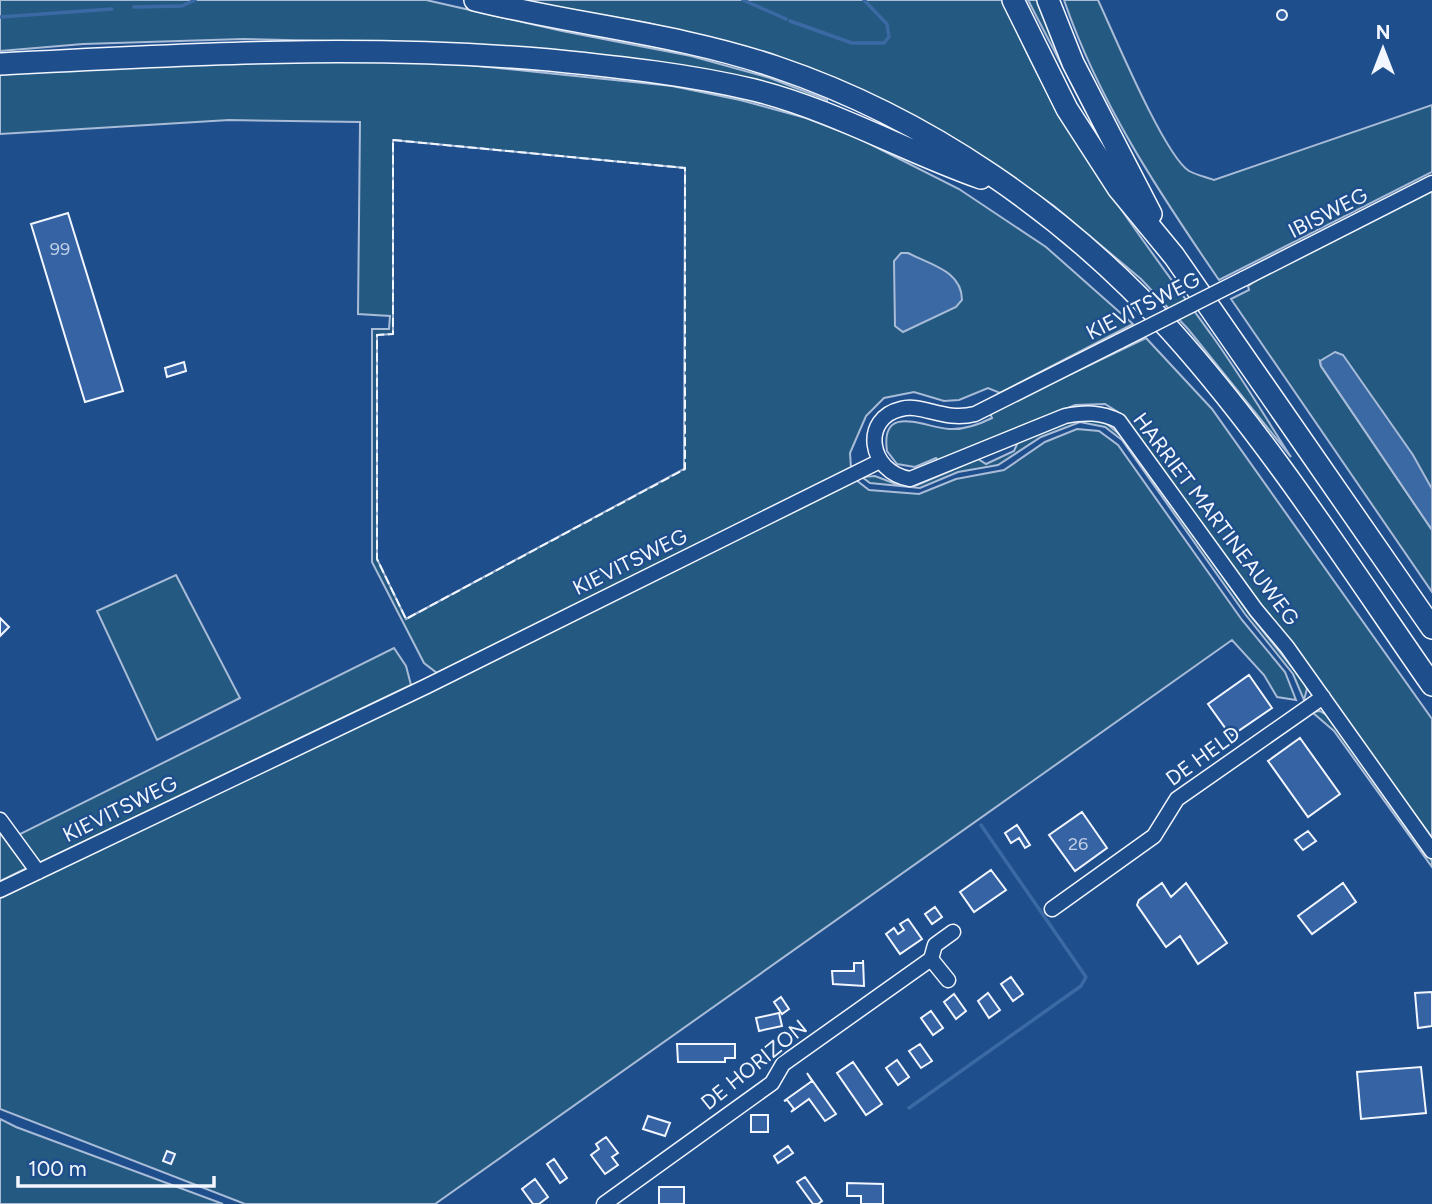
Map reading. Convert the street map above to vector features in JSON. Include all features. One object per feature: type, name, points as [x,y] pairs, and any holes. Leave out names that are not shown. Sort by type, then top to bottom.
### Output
[{"type":"highway","points":[[475,0],[668,36],[776,67],[901,120],[948,146],[1006,186],[1094,255],[1173,333],[1250,429],[1432,685]]},
{"type":"highway","points":[[1013,0],[1067,109],[1118,188],[1174,256],[1432,628]]},
{"type":"highway","points":[[1048,0],[1073,63],[1174,256]]},
{"type":"highway","points":[[0,64],[136,55],[379,50],[597,65],[718,82],[794,102],[868,128],[946,166],[1006,186]]},
{"type":"street","name":"IBISWEG","points":[[1243,279],[1432,183]]},
{"type":"street","name":"KIEVITSWEG","points":[[0,890],[427,686],[880,461],[875,435],[883,421],[898,409],[916,408],[954,418],[975,414],[1243,279]]},
{"type":"street","name":"HARRIET MARTINEAUWEG","points":[[880,461],[891,473],[910,479],[1065,416],[1091,413],[1106,415],[1119,421],[1432,852]]},
{"type":"street","name":"DE HELD","points":[[1052,909],[1154,836],[1177,799],[1322,697]]},
{"type":"street","points":[[0,820],[38,872]]},
{"type":"street","name":"DE HORIZON","points":[[604,1204],[772,1083],[783,1064],[931,959],[935,945],[953,932]]},
{"type":"street","points":[[931,959],[948,980]]},
{"type":"shaded area","points":[[0,0],[426,0],[562,31],[691,56],[770,78],[827,100],[827,103],[532,50],[459,44],[243,39],[83,44],[0,51]]},
{"type":"shaded area","points":[[516,0],[1004,0],[1046,90],[1071,133],[1126,216],[1223,352],[1291,457],[1188,329],[1141,279],[1054,206],[998,167],[765,53],[648,23]]},
{"type":"shaded area","points":[[1028,0],[1039,0],[1086,112]]},
{"type":"shaded area","points":[[1064,0],[1098,0],[1153,118],[1166,142],[1189,171],[1214,180],[1432,105],[1432,172],[1219,280],[1152,179],[1112,110],[1078,38]]},
{"type":"shaded area","points":[[113,62],[440,62],[672,86],[740,100],[806,118],[860,139],[959,189],[1046,247],[1133,324],[1000,393],[988,388],[959,400],[944,401],[914,392],[884,398],[866,416],[850,453],[851,468],[437,673],[424,663],[372,562],[372,329],[389,329],[390,316],[358,314],[360,122],[229,120],[0,134],[0,70]],"holes":[[[393,140],[685,168],[684,469],[406,619],[377,559],[377,335],[393,334]]]},
{"type":"shaded area","points":[[1432,191],[1432,489],[1382,411],[1320,361],[1432,530],[1432,592],[1231,299],[1249,290],[1248,286],[1263,276]]},
{"type":"shaded area","points":[[901,253],[908,253],[944,270],[957,282],[962,300],[956,307],[903,332],[895,326],[894,261]]},
{"type":"shaded area","points":[[1146,338],[1212,409],[1432,719],[1432,838],[1121,414],[1105,404],[1075,405],[939,462],[936,458],[915,467],[897,464],[887,451],[890,427],[897,422],[907,421],[949,429],[976,425],[992,418],[990,413]]},
{"type":"shaded area","points":[[1335,352],[1343,355],[1413,455],[1432,489],[1432,530],[1321,366],[1320,361]]},
{"type":"shaded area","points":[[1087,418],[1106,423],[1126,440],[1250,615],[1304,682],[1307,689],[1304,700],[1293,674],[1245,614],[1122,440],[1105,427],[1080,422],[1041,437],[998,465],[958,472],[920,488],[870,483],[862,477],[875,476],[901,486],[915,486],[978,459],[986,464],[1014,451],[1018,442],[1067,422]]},
{"type":"shaded area","points":[[1077,429],[1099,431],[1118,445],[1242,620],[1285,672],[1296,700],[1277,697],[1264,675],[1232,640],[435,1204],[245,1204],[0,1109],[0,898],[856,480],[869,490],[919,494],[956,479],[1004,470],[1045,442]]},
{"type":"shaded area","points":[[176,575],[240,698],[157,740],[97,611]]},
{"type":"shaded area","points":[[394,648],[406,666],[411,685],[39,863],[18,835]]},
{"type":"shaded area","points":[[1320,711],[1328,716],[1432,861],[1432,867],[1334,731],[1312,712]]},
{"type":"shaded area","points":[[0,829],[27,868],[0,881]]},
{"type":"shaded area","points":[[0,1119],[16,1127],[223,1204],[0,1204]]},
{"type":"building","points":[[1282,10],[1286,11],[1286,19],[1282,20],[1278,19],[1277,15],[1278,11]]},
{"type":"building","points":[[68,213],[123,391],[85,402],[31,224]]},
{"type":"building","points":[[184,362],[186,371],[167,377],[165,368]]},
{"type":"building","points":[[0,618],[9,627],[0,636]]},
{"type":"building","points":[[1249,675],[1272,708],[1231,736],[1208,704]]},
{"type":"building","points":[[1300,738],[1340,794],[1308,817],[1268,761]]},
{"type":"building","points":[[1082,812],[1107,848],[1075,871],[1049,835]]},
{"type":"building","points":[[1017,825],[1030,845],[1025,848],[1019,838],[1011,843],[1005,833]]},
{"type":"building","points":[[1308,831],[1316,841],[1303,850],[1295,840]]},
{"type":"building","points":[[991,870],[1006,890],[974,912],[960,892]]},
{"type":"building","points":[[1162,883],[1171,897],[1186,883],[1227,943],[1198,964],[1180,936],[1166,947],[1137,905],[1139,900]]},
{"type":"building","points":[[1343,883],[1356,902],[1312,934],[1298,916]]},
{"type":"building","points":[[935,907],[942,917],[932,924],[925,914]]},
{"type":"building","points":[[908,919],[922,939],[900,954],[886,934],[894,928],[898,934],[904,930],[900,924]]},
{"type":"building","points":[[863,960],[864,986],[833,984],[832,971],[854,971],[854,963],[863,963]]},
{"type":"building","points":[[1011,977],[1023,994],[1013,1001],[1001,984]]},
{"type":"building","points":[[1432,992],[1432,1026],[1418,1028],[1415,993]]},
{"type":"building","points":[[988,993],[1000,1010],[989,1018],[978,1001]]},
{"type":"building","points":[[954,994],[966,1011],[956,1019],[944,1002]]},
{"type":"building","points":[[781,997],[789,1009],[782,1014],[774,1002]]},
{"type":"building","points":[[931,1011],[943,1028],[933,1035],[921,1018]]},
{"type":"building","points":[[779,1013],[782,1026],[759,1031],[756,1018]]},
{"type":"building","points":[[677,1044],[735,1044],[735,1058],[725,1058],[725,1062],[678,1062]]},
{"type":"building","points":[[920,1044],[932,1061],[921,1068],[909,1051]]},
{"type":"building","points":[[897,1060],[909,1077],[898,1085],[886,1068]]},
{"type":"building","points":[[853,1062],[882,1104],[866,1115],[837,1073]]},
{"type":"building","points":[[1421,1067],[1426,1113],[1361,1119],[1357,1072]]},
{"type":"building","points":[[807,1073],[836,1114],[825,1121],[809,1099],[791,1112],[794,1109],[787,1100],[784,1101],[812,1081]]},
{"type":"building","points":[[751,1115],[768,1115],[768,1132],[751,1132]]},
{"type":"building","points":[[648,1116],[670,1123],[665,1136],[643,1129]]},
{"type":"building","points":[[606,1137],[618,1153],[612,1157],[618,1165],[605,1174],[591,1155],[599,1149],[596,1144]]},
{"type":"building","points":[[788,1146],[793,1153],[778,1163],[774,1156]]},
{"type":"building","points":[[167,1151],[175,1154],[171,1164],[163,1161]]},
{"type":"building","points":[[554,1159],[567,1178],[560,1183],[547,1164]]},
{"type":"building","points":[[805,1177],[822,1201],[818,1204],[813,1204],[797,1182]]},
{"type":"building","points":[[535,1179],[548,1197],[539,1204],[533,1204],[522,1189]]},
{"type":"building","points":[[847,1183],[883,1184],[883,1204],[861,1204],[861,1196],[847,1196]]},
{"type":"building","points":[[659,1187],[684,1187],[684,1204],[659,1204]]},
{"type":"waterway","points":[[134,7],[182,6],[195,0]]},
{"type":"waterway","points":[[743,0],[786,19]]},
{"type":"waterway","points":[[790,21],[852,43],[884,43],[889,37],[887,24],[864,0]]},
{"type":"waterway","points":[[0,17],[112,9]]},
{"type":"waterway","points":[[909,1108],[1081,986],[1086,977],[981,825]]},
{"type":"fence","points":[[393,140],[685,168],[685,469],[406,619],[377,559],[377,335],[393,334],[393,140]]}]
